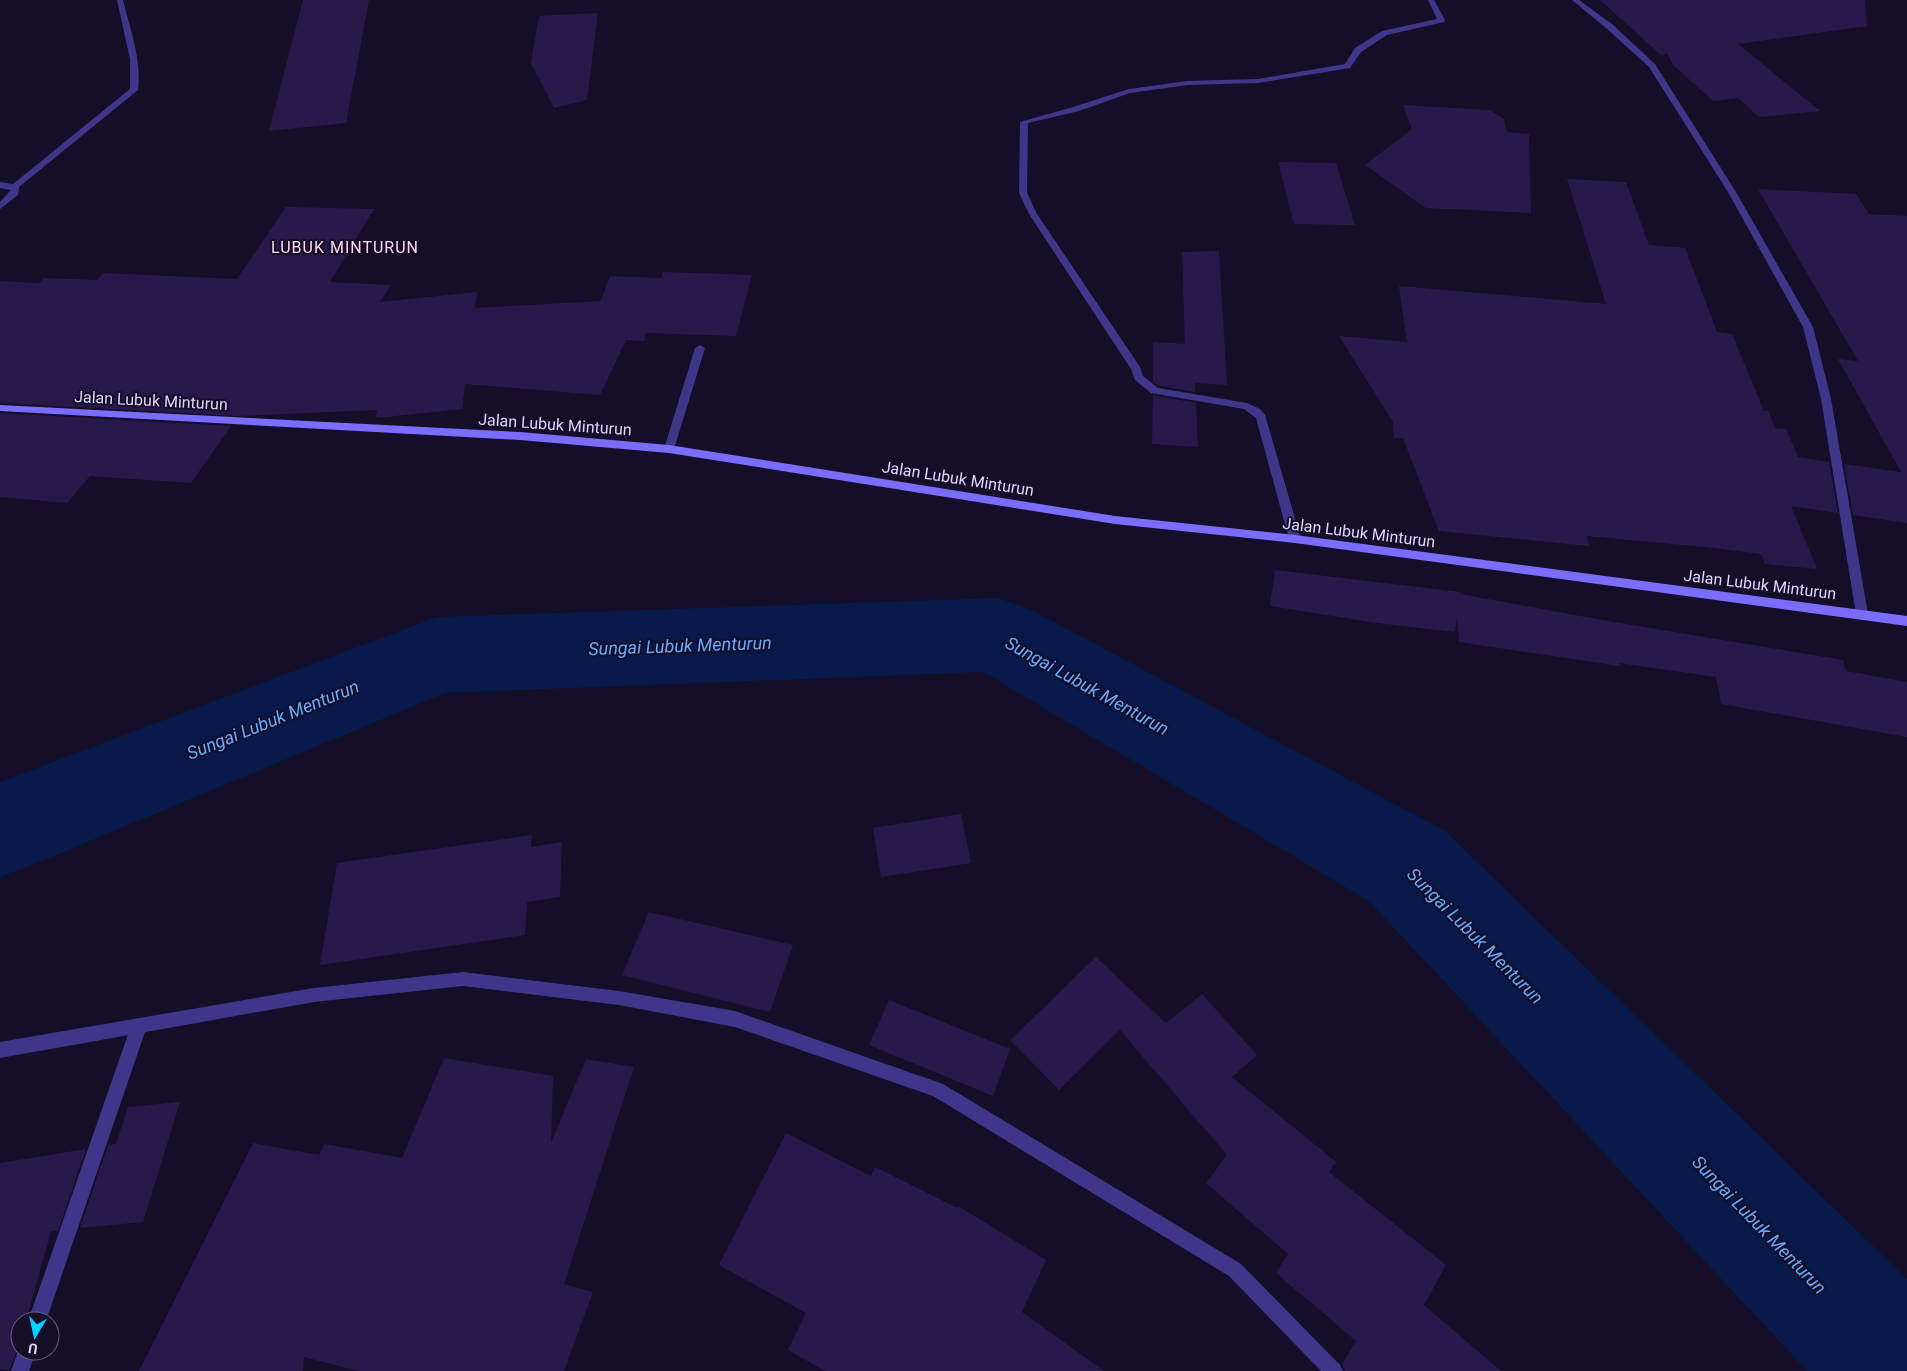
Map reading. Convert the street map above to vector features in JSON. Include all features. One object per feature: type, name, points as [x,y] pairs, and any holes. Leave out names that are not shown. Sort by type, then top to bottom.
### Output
[{"type":"street","points":[[0,185],[14,187],[134,90],[136,84],[134,68],[120,0]]},
{"type":"street","points":[[1295,539],[1261,417],[1256,411],[1247,406],[1155,391],[1139,378],[1136,369],[1033,214],[1022,193],[1024,122],[1076,109],[1128,91],[1187,83],[1258,81],[1348,66],[1358,50],[1385,33],[1441,20],[1431,0]]},
{"type":"street","points":[[1575,0],[1609,26],[1652,66],[1732,192],[1808,326],[1826,399],[1862,614]]},
{"type":"street","points":[[0,206],[15,192],[14,187]]},
{"type":"street","points":[[669,449],[700,348]]},
{"type":"street","name":"Jalan Lubuk Minturun","points":[[0,408],[520,436],[669,449],[1115,520],[1295,539],[1907,620]]},
{"type":"street","points":[[0,1050],[314,995],[462,979],[619,998],[736,1019],[937,1090],[1235,1270],[1334,1371]]},
{"type":"street","points":[[41,1311],[139,1026]]},
{"type":"building","points":[[303,0],[369,0],[346,123],[269,131]]},
{"type":"building","points":[[1600,0],[1865,0],[1867,26],[1738,44],[1820,111],[1759,117],[1738,98],[1713,101],[1673,65],[1667,53],[1662,56]]},
{"type":"building","points":[[598,13],[587,100],[554,108],[531,63],[539,16]]},
{"type":"building","points":[[1403,105],[1490,110],[1504,119],[1507,132],[1529,134],[1531,213],[1426,208],[1365,165],[1412,129]]},
{"type":"building","points":[[1278,162],[1336,163],[1355,225],[1294,224]]},
{"type":"building","points":[[1567,179],[1626,182],[1649,245],[1685,248],[1717,332],[1732,334],[1764,411],[1768,411],[1775,428],[1786,429],[1798,457],[1829,462],[1838,513],[1791,506],[1817,569],[1765,564],[1761,554],[1714,548],[1587,536],[1589,546],[1439,531],[1403,438],[1394,438],[1393,422],[1339,336],[1407,342],[1399,286],[1606,304]]},
{"type":"building","points":[[1758,189],[1856,194],[1869,214],[1907,216],[1907,523],[1853,515],[1844,464],[1901,472],[1838,359],[1858,361]]},
{"type":"building","points":[[286,207],[374,209],[330,282],[391,285],[380,302],[477,292],[475,308],[601,301],[610,276],[661,278],[663,272],[752,275],[736,336],[646,333],[644,341],[626,340],[600,395],[465,384],[462,409],[376,418],[377,410],[239,416],[0,403],[0,281],[40,283],[44,278],[97,280],[103,273],[237,279]]},
{"type":"building","points":[[1219,251],[1227,385],[1195,383],[1195,392],[1159,386],[1153,382],[1153,342],[1185,344],[1182,252]]},
{"type":"building","points":[[1153,395],[1196,403],[1198,447],[1152,444]]},
{"type":"building","points":[[0,413],[231,426],[191,483],[90,476],[67,503],[0,497]]},
{"type":"building","points":[[1275,570],[1460,592],[1460,594],[1608,621],[1843,660],[1846,671],[1907,682],[1907,737],[1721,704],[1716,677],[1619,663],[1620,666],[1459,642],[1457,617],[1455,632],[1377,623],[1270,606]]},
{"type":"building","points":[[961,814],[971,863],[881,877],[873,828]]},
{"type":"building","points":[[532,835],[531,847],[562,842],[560,897],[527,902],[525,935],[320,965],[337,863]]},
{"type":"building","points":[[649,912],[793,945],[770,1012],[622,975]]},
{"type":"building","points":[[1096,957],[1166,1023],[1202,994],[1257,1055],[1232,1077],[1336,1162],[1329,1172],[1446,1265],[1424,1305],[1501,1371],[1345,1371],[1342,1364],[1356,1341],[1276,1273],[1288,1254],[1206,1183],[1227,1155],[1120,1030],[1059,1090],[1010,1040]]},
{"type":"building","points":[[889,1000],[1010,1049],[993,1096],[869,1045]]},
{"type":"building","points":[[444,1058],[553,1076],[551,1143],[586,1059],[634,1067],[564,1284],[593,1292],[564,1371],[358,1371],[304,1357],[303,1371],[139,1371],[253,1143],[319,1155],[324,1144],[402,1158]]},
{"type":"building","points":[[180,1102],[143,1222],[80,1228],[108,1145],[116,1144],[128,1107]]},
{"type":"building","points":[[786,1133],[871,1176],[875,1167],[957,1208],[958,1206],[1046,1260],[1022,1312],[1104,1371],[825,1371],[788,1350],[806,1313],[719,1265]]},
{"type":"building","points":[[86,1149],[58,1231],[51,1231],[29,1311],[10,1311],[10,1361],[13,1361],[9,1370],[0,1369],[0,1163]]},
{"type":"waterway","name":"Sungai Lubuk Menturun","points":[[0,830],[437,655],[997,635],[1407,866],[1902,1371]]},
{"type":"district","name":"LUBUK MINTURUN","points":[[345,247]]}]
